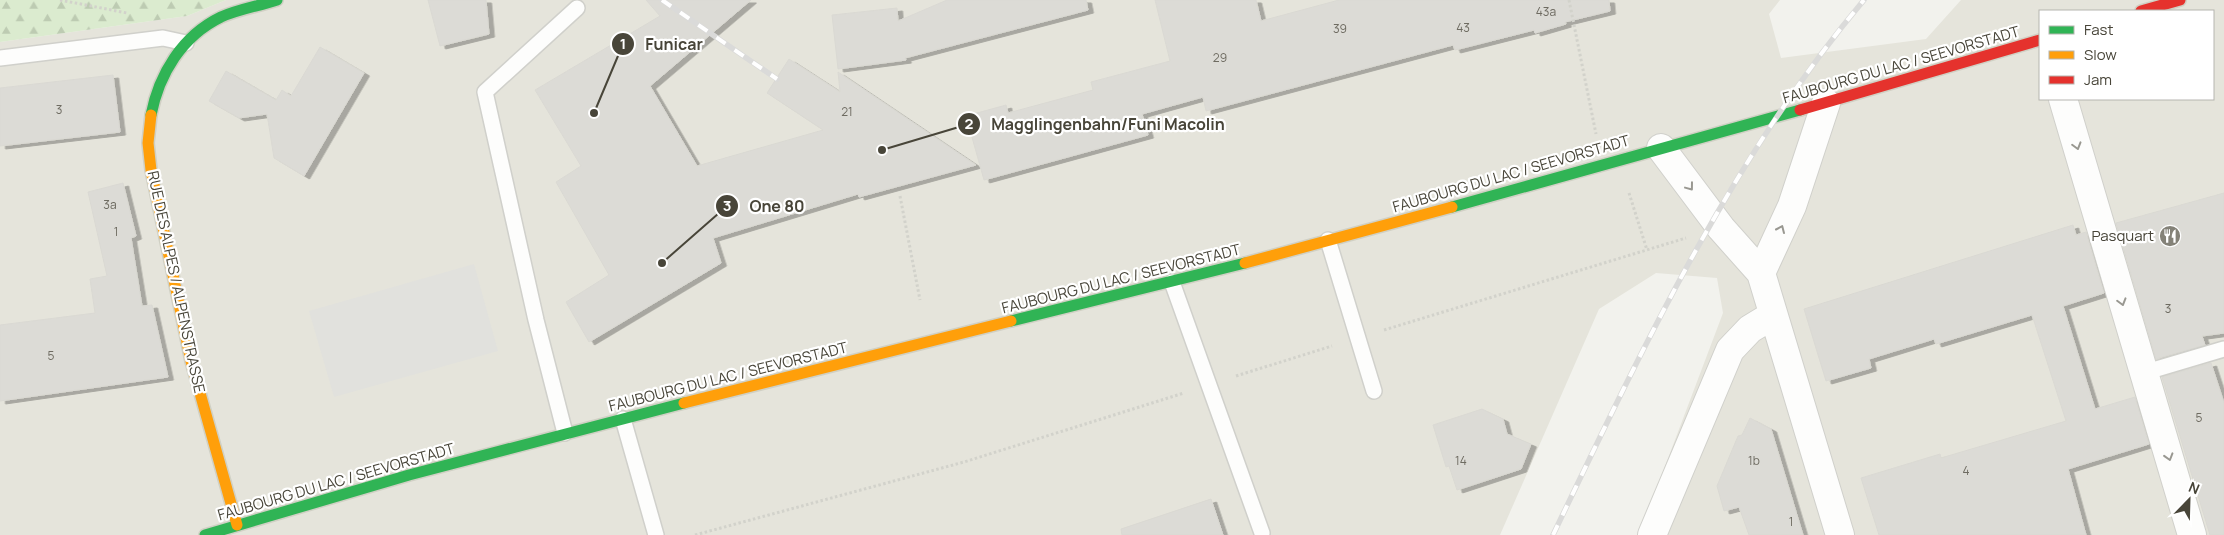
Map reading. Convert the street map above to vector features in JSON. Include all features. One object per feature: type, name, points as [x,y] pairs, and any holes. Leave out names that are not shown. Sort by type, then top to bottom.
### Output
[{"type":"main road","name":"RUE DES ALPES / ALPENSTRASSE","points":[[237,525],[191,361],[151,170],[148,144],[151,113],[158,87],[170,63],[186,43],[202,29],[221,18],[277,0]]},
{"type":"main road","points":[[2145,10],[2180,0]]},
{"type":"main road","name":"FAUBOURG DU LAC / SEEVORSTADT","points":[[206,535],[308,503],[565,433],[1172,282],[1328,240],[1826,102],[2039,40]]},
{"type":"street","points":[[2063,100],[2192,535]]},
{"type":"street","points":[[1761,273],[1792,206],[1826,102]]},
{"type":"street","points":[[1661,148],[1721,228],[1761,273],[1840,535]]},
{"type":"street","points":[[1652,535],[1730,350],[1750,329],[1773,315]]},
{"type":"lane","points":[[565,433],[536,320],[485,92],[578,8]]},
{"type":"lane","points":[[0,58],[163,38],[186,43]]},
{"type":"lane","points":[[1328,240],[1374,391]]},
{"type":"lane","points":[[1172,282],[1262,533]]},
{"type":"lane","points":[[2143,373],[2224,349]]},
{"type":"lane","points":[[623,419],[656,535]]},
{"type":"path","points":[[60,0],[136,14]]},
{"type":"path","points":[[1569,0],[1596,135]]},
{"type":"path","points":[[900,196],[920,300]]},
{"type":"path","points":[[695,535],[964,462],[1358,338],[1721,228]]},
{"type":"shaded area","points":[[226,0],[1780,0],[1769,14],[1781,58],[1926,39],[1961,0],[2224,0],[2224,535],[1639,535],[1723,313],[1717,278],[1656,273],[1599,309],[1500,535],[0,535],[0,42],[187,16]]},
{"type":"shaded area","points":[[474,264],[498,351],[334,397],[309,311]]},
{"type":"green space","points":[[0,0],[226,0],[187,16],[0,42]]},
{"type":"building","points":[[428,0],[486,0],[489,34],[440,46]]},
{"type":"building","points":[[646,0],[751,0],[650,86],[697,166],[823,130],[767,93],[789,59],[840,92],[838,72],[976,165],[859,197],[858,194],[713,238],[721,263],[589,342],[566,302],[609,275],[556,182],[581,166],[535,90],[660,16]]},
{"type":"building","points":[[947,0],[1086,0],[1088,10],[905,58],[906,60],[838,69],[832,15],[897,8],[898,21]]},
{"type":"building","points":[[1155,0],[1256,0],[1261,21],[1339,0],[1609,0],[1610,11],[1565,22],[1566,24],[1535,33],[1534,30],[1455,50],[1453,45],[1206,111],[1203,97],[1142,114],[1148,135],[984,180],[966,116],[1006,105],[1008,113],[1093,90],[1091,82],[1170,61]]},
{"type":"building","points":[[320,47],[364,73],[304,176],[274,158],[267,114],[239,118],[209,101],[226,71],[276,100],[282,90],[291,96]]},
{"type":"building","points":[[113,75],[120,132],[0,146],[0,88]]},
{"type":"building","points":[[123,183],[136,236],[131,238],[142,306],[152,305],[168,377],[0,401],[0,325],[95,313],[90,279],[107,276],[88,192]]},
{"type":"building","points":[[2224,193],[2224,333],[2202,336],[2205,345],[2156,359],[2116,223]]},
{"type":"building","points":[[2073,225],[2076,235],[2086,232],[2104,293],[2063,306],[2095,409],[2135,397],[2149,444],[2068,469],[2086,535],[1879,535],[1861,478],[1940,454],[1941,458],[2066,421],[2032,315],[1936,344],[1934,339],[1869,359],[1871,368],[1826,381],[1804,309]]},
{"type":"building","points":[[2211,363],[2224,403],[2224,535],[2210,535],[2162,377]]},
{"type":"building","points":[[1482,409],[1503,419],[1507,434],[1531,444],[1521,469],[1457,490],[1449,466],[1446,467],[1433,425]]},
{"type":"building","points":[[1750,418],[1771,429],[1803,535],[1749,535],[1739,507],[1724,511],[1717,486],[1738,436],[1742,435]]},
{"type":"building","points":[[1211,499],[1223,535],[1122,535],[1121,529]]},
{"type":"railway","points":[[662,0],[777,79]]},
{"type":"railway","points":[[1553,535],[1655,327],[1731,189],[1772,123],[1817,60],[1864,0]]},
{"type":"traffic: fast","points":[[151,115],[166,71],[174,58],[195,35],[221,17],[277,0]]},
{"type":"traffic: fast","points":[[1452,207],[1800,110]]},
{"type":"traffic: fast","points":[[1011,321],[1245,263]]},
{"type":"traffic: fast","points":[[205,535],[409,475],[684,403]]},
{"type":"traffic: slow","points":[[151,115],[148,143],[151,170],[191,361],[237,525]]},
{"type":"traffic: slow","points":[[1245,263],[1452,207]]},
{"type":"traffic: slow","points":[[684,403],[1011,321]]},
{"type":"traffic: jam","points":[[2145,10],[2180,0]]},
{"type":"traffic: jam","points":[[1800,110],[2039,40]]},
{"type":"place","name":"Funicar","points":[[594,113]]},
{"type":"place","name":"Magglingenbahn/Funi Macolin","points":[[882,150]]},
{"type":"place","name":"Pasquart","points":[[2170,236]]},
{"type":"place","name":"One 80","points":[[662,263]]}]
